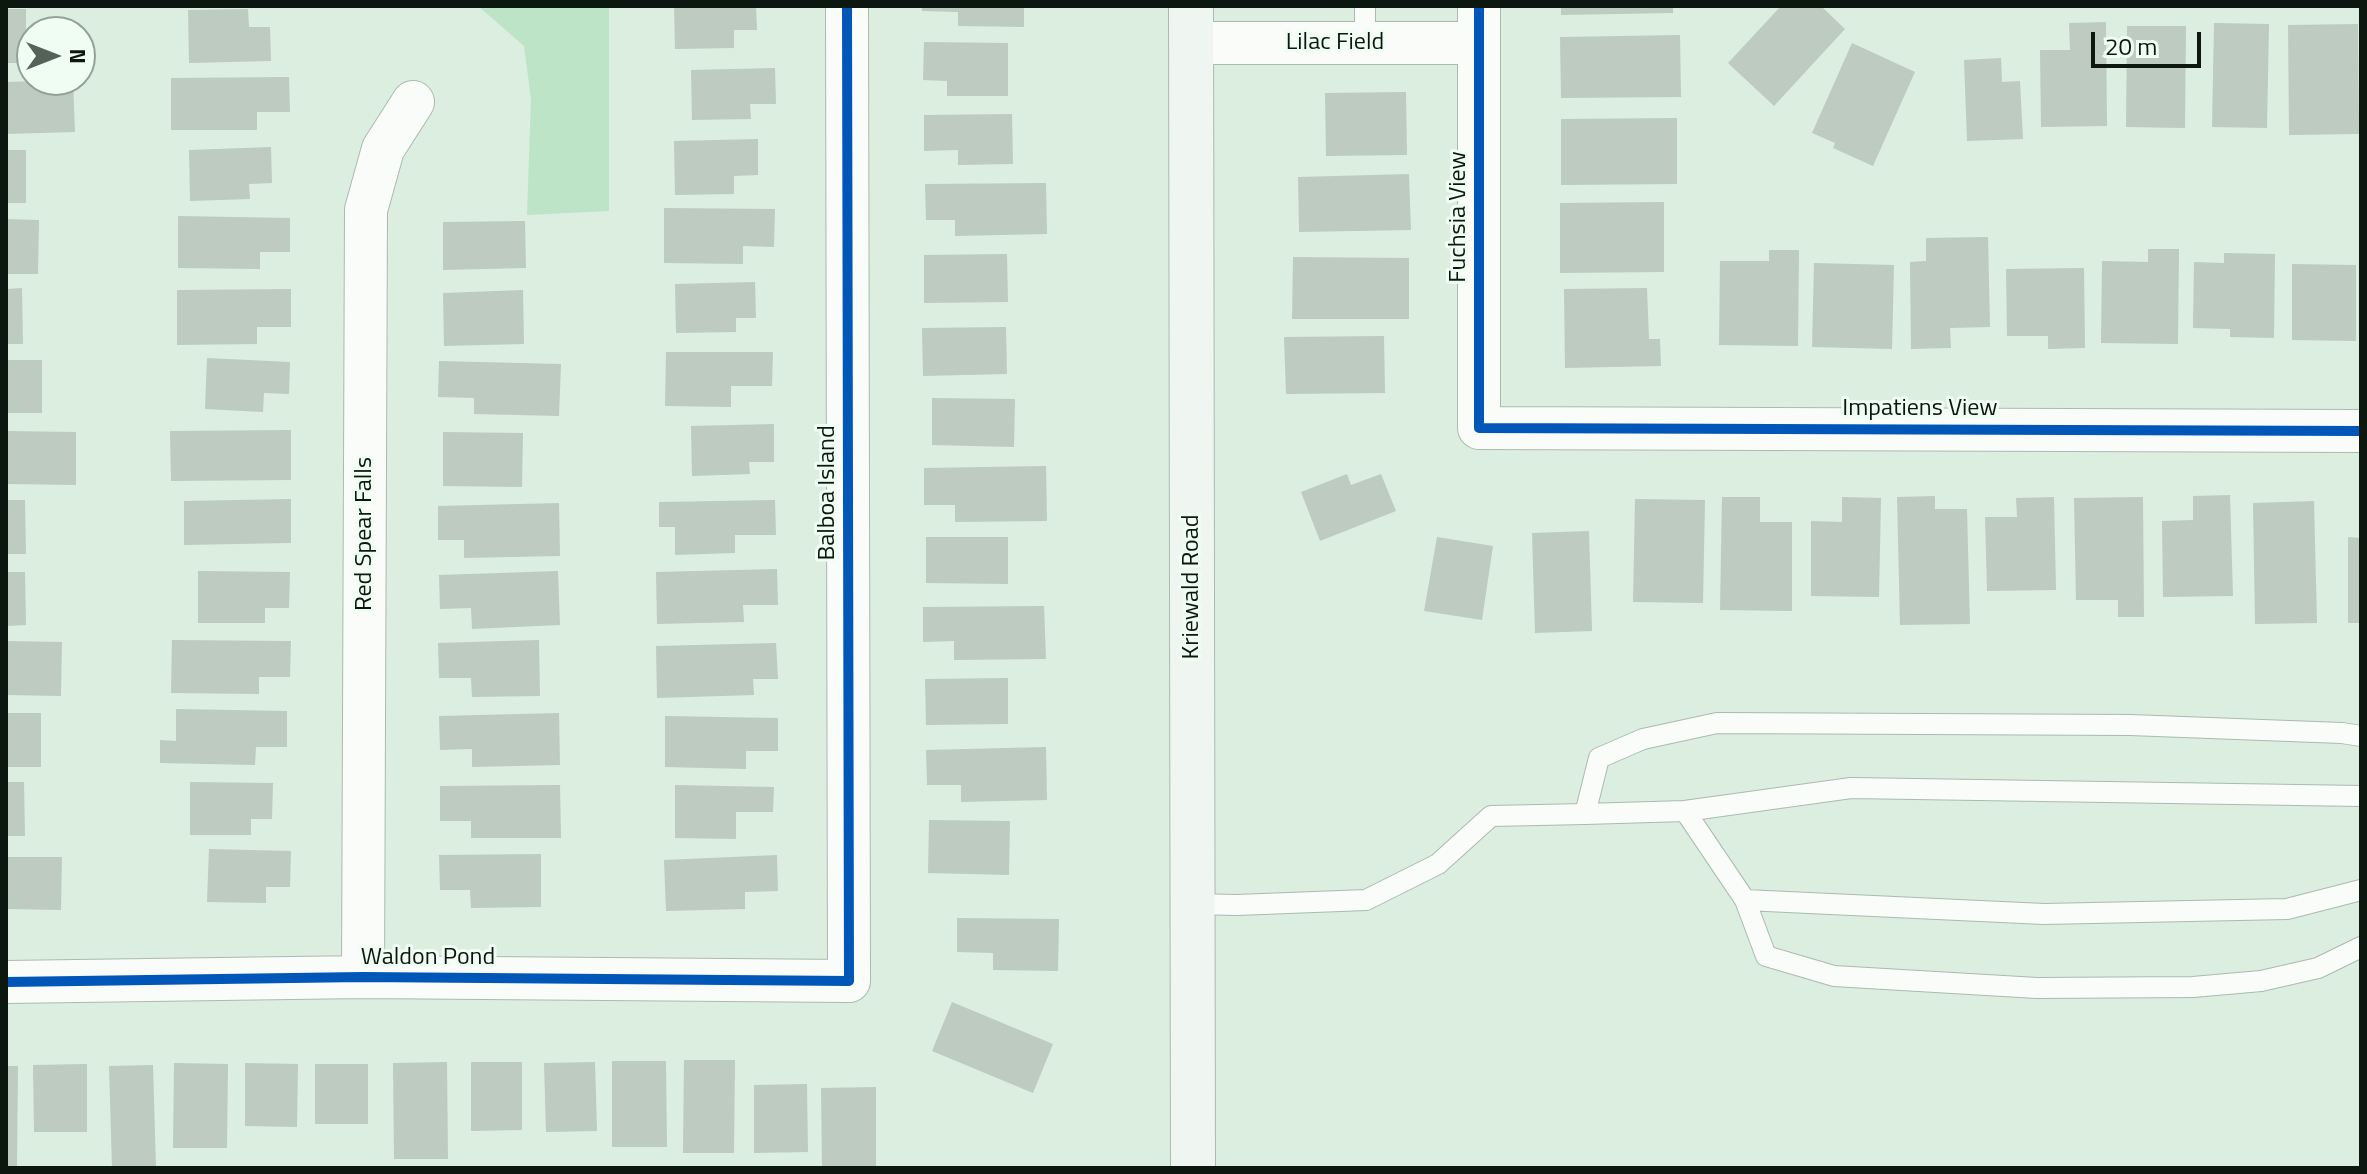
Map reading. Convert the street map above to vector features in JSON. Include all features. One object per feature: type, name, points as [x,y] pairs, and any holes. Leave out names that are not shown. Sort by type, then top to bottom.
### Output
[{"type":"street","name":"Balboa Island","points":[[847,6],[849,981]]},
{"type":"street","name":"Lilac Field","points":[[1191,24],[1479,24]]},
{"type":"street","name":"Kriewald Road","points":[[1191,24],[1193,1168]]},
{"type":"street","name":"Fuchsia View","points":[[1479,24],[1479,428]]},
{"type":"street","name":"Red Spear Falls","points":[[363,977],[366,210],[383,149],[413,102]]},
{"type":"street","name":"Impatiens View","points":[[1479,428],[2361,431]]},
{"type":"street","name":"Waldon Pond","points":[[6,982],[363,977],[849,981]]},
{"type":"lane","points":[[1585,814],[1599,758],[1643,739],[1717,723],[2130,725],[2361,736]]},
{"type":"lane","points":[[1192,904],[1366,900],[1438,864],[1491,816],[1685,811],[1851,788],[2361,796]]},
{"type":"lane","points":[[1685,811],[1745,900],[1766,956],[1834,976],[2037,988],[2193,987],[2261,981],[2318,968],[2361,947]]},
{"type":"lane","points":[[1745,900],[2059,914],[2287,909],[2361,890]]},
{"type":"green space","points":[[478,6],[609,6],[609,211],[527,215],[531,99],[524,46]]},
{"type":"building","points":[[674,6],[756,6],[757,30],[734,30],[734,48],[675,49]]},
{"type":"building","points":[[922,6],[1024,6],[1024,27],[958,26],[958,12],[922,11]]},
{"type":"building","points":[[1561,6],[1673,6],[1673,13],[1561,15]]},
{"type":"building","points":[[1781,6],[1821,6],[1845,29],[1774,106],[1728,63]]},
{"type":"building","points":[[6,9],[26,9],[26,16],[16,16],[16,63],[6,63]]},
{"type":"building","points":[[248,9],[249,27],[270,27],[271,61],[189,63],[188,10]]},
{"type":"building","points":[[2106,22],[2107,126],[2041,127],[2040,50],[2070,50],[2069,23]]},
{"type":"building","points":[[2214,23],[2269,24],[2267,128],[2212,127]]},
{"type":"building","points":[[2358,24],[2359,134],[2289,135],[2288,25]]},
{"type":"building","points":[[2127,26],[2186,26],[2185,128],[2126,127]]},
{"type":"building","points":[[1680,35],[1681,97],[1561,98],[1560,37]]},
{"type":"building","points":[[924,42],[1008,43],[1008,96],[947,96],[947,81],[923,80]]},
{"type":"building","points":[[1852,43],[1915,72],[1873,166],[1833,148],[1835,143],[1812,133]]},
{"type":"building","points":[[2001,58],[2002,82],[2020,81],[2023,139],[1967,141],[1964,60]]},
{"type":"building","points":[[775,68],[776,104],[750,104],[751,119],[692,120],[691,70]]},
{"type":"building","points":[[289,77],[290,112],[257,112],[257,130],[171,130],[171,78]]},
{"type":"building","points":[[6,82],[16,82],[16,96],[74,96],[75,132],[6,134]]},
{"type":"building","points":[[1406,92],[1407,155],[1326,156],[1325,93]]},
{"type":"building","points":[[1012,114],[1013,164],[958,165],[958,150],[924,151],[924,115]]},
{"type":"building","points":[[1677,118],[1677,184],[1561,185],[1561,119]]},
{"type":"building","points":[[758,139],[758,175],[734,176],[734,194],[675,195],[674,141]]},
{"type":"building","points":[[271,147],[272,183],[249,184],[250,199],[190,201],[189,150]]},
{"type":"building","points":[[6,150],[26,150],[26,203],[6,203]]},
{"type":"building","points":[[1409,174],[1411,230],[1299,232],[1298,177]]},
{"type":"building","points":[[1046,183],[1047,234],[955,236],[955,220],[926,220],[925,184]]},
{"type":"building","points":[[1664,202],[1664,272],[1560,273],[1560,203]]},
{"type":"building","points":[[664,208],[775,209],[774,247],[743,246],[743,264],[664,263]]},
{"type":"building","points":[[178,216],[290,218],[290,252],[260,252],[260,269],[178,268]]},
{"type":"building","points":[[6,219],[39,220],[38,274],[6,274]]},
{"type":"building","points":[[525,221],[526,268],[443,270],[443,222]]},
{"type":"building","points":[[1988,237],[1990,327],[1950,328],[1951,348],[1911,349],[1910,262],[1926,261],[1926,238]]},
{"type":"building","points":[[2148,249],[2179,249],[2178,344],[2101,343],[2102,261],[2148,262]]},
{"type":"building","points":[[1769,250],[1799,250],[1798,346],[1719,345],[1720,261],[1769,261]]},
{"type":"building","points":[[2224,253],[2275,254],[2274,338],[2230,337],[2230,329],[2193,328],[2194,262],[2224,263]]},
{"type":"building","points":[[1007,254],[1008,302],[924,303],[924,255]]},
{"type":"building","points":[[1293,257],[1409,258],[1409,319],[1292,319]]},
{"type":"building","points":[[1814,263],[1894,265],[1892,349],[1812,347]]},
{"type":"building","points":[[2292,264],[2356,265],[2356,341],[2292,340]]},
{"type":"building","points":[[2084,268],[2085,348],[2048,349],[2048,336],[2007,336],[2006,269]]},
{"type":"building","points":[[755,282],[756,318],[736,318],[736,332],[676,333],[675,284]]},
{"type":"building","points":[[22,288],[23,344],[6,344],[6,289]]},
{"type":"building","points":[[1647,288],[1649,339],[1660,339],[1661,366],[1565,368],[1564,289]]},
{"type":"building","points":[[291,289],[291,327],[257,327],[257,344],[177,345],[177,290]]},
{"type":"building","points":[[523,290],[524,344],[444,346],[443,293]]},
{"type":"building","points":[[1006,327],[1007,374],[923,376],[922,328]]},
{"type":"building","points":[[1384,336],[1385,393],[1286,394],[1284,337]]},
{"type":"building","points":[[666,352],[773,352],[772,386],[731,386],[731,407],[665,406]]},
{"type":"building","points":[[207,358],[290,362],[289,394],[264,393],[263,412],[205,409]]},
{"type":"building","points":[[6,360],[42,360],[42,413],[6,413]]},
{"type":"building","points":[[439,361],[561,364],[559,416],[474,414],[474,398],[438,397]]},
{"type":"building","points":[[932,398],[1015,399],[1014,447],[932,445]]},
{"type":"building","points":[[774,424],[774,462],[749,462],[750,474],[692,476],[691,426]]},
{"type":"building","points":[[291,430],[291,480],[171,481],[170,431]]},
{"type":"building","points":[[6,431],[76,432],[76,485],[6,484]]},
{"type":"building","points":[[443,432],[523,433],[522,487],[443,486]]},
{"type":"building","points":[[1046,466],[1047,521],[955,522],[955,505],[924,505],[924,468]]},
{"type":"building","points":[[1347,474],[1351,485],[1381,474],[1396,511],[1320,541],[1301,492]]},
{"type":"building","points":[[2230,495],[2233,596],[2163,597],[2162,521],[2193,520],[2193,496]]},
{"type":"building","points":[[1935,496],[1935,509],[1967,509],[1970,624],[1900,625],[1897,497]]},
{"type":"building","points":[[1722,497],[1760,497],[1760,522],[1792,522],[1792,611],[1720,610]]},
{"type":"building","points":[[1842,497],[1881,498],[1879,597],[1811,596],[1811,521],[1842,522]]},
{"type":"building","points":[[2054,497],[2056,590],[1987,591],[1985,517],[2017,517],[2016,498]]},
{"type":"building","points":[[2143,497],[2144,617],[2118,617],[2118,600],[2076,600],[2074,498]]},
{"type":"building","points":[[291,499],[291,543],[184,545],[184,501]]},
{"type":"building","points":[[1635,499],[1705,500],[1703,603],[1633,602]]},
{"type":"building","points":[[6,500],[25,500],[26,554],[6,554]]},
{"type":"building","points":[[775,500],[776,535],[735,535],[735,553],[675,555],[675,527],[659,527],[659,502]]},
{"type":"building","points":[[2314,501],[2317,623],[2255,624],[2253,503]]},
{"type":"building","points":[[559,503],[560,556],[464,558],[464,540],[438,540],[438,506]]},
{"type":"building","points":[[1589,531],[1592,631],[1535,633],[1532,533]]},
{"type":"building","points":[[926,537],[1008,537],[1008,584],[926,583]]},
{"type":"building","points":[[1437,537],[1493,546],[1482,620],[1424,611]]},
{"type":"building","points":[[2348,537],[2361,538],[2361,623],[2348,623]]},
{"type":"building","points":[[777,569],[778,605],[743,605],[744,622],[657,624],[656,572]]},
{"type":"building","points":[[198,571],[290,572],[289,608],[265,608],[265,623],[198,623]]},
{"type":"building","points":[[558,571],[560,625],[472,629],[471,608],[440,609],[439,575]]},
{"type":"building","points":[[6,572],[25,572],[26,625],[6,626]]},
{"type":"building","points":[[1044,606],[1046,659],[954,660],[954,641],[923,642],[923,607]]},
{"type":"building","points":[[172,640],[291,641],[290,677],[259,677],[259,694],[171,693]]},
{"type":"building","points":[[539,640],[540,696],[472,697],[471,678],[439,678],[438,643]]},
{"type":"building","points":[[6,641],[62,642],[61,696],[6,695]]},
{"type":"building","points":[[776,643],[778,679],[753,679],[754,695],[657,698],[656,646]]},
{"type":"building","points":[[1008,678],[1008,724],[926,725],[925,679]]},
{"type":"building","points":[[176,709],[287,711],[287,747],[256,747],[255,765],[160,763],[160,740],[176,741]]},
{"type":"building","points":[[6,713],[41,713],[41,767],[6,767]]},
{"type":"building","points":[[559,713],[560,765],[472,767],[472,749],[440,750],[439,716]]},
{"type":"building","points":[[665,716],[778,718],[778,751],[746,751],[746,769],[665,767]]},
{"type":"building","points":[[1046,747],[1047,800],[961,802],[961,785],[927,785],[926,750]]},
{"type":"building","points":[[6,782],[24,782],[25,836],[6,836]]},
{"type":"building","points":[[190,782],[273,783],[272,819],[251,819],[251,835],[190,835]]},
{"type":"building","points":[[560,785],[561,838],[471,838],[471,821],[440,821],[440,786]]},
{"type":"building","points":[[675,785],[774,787],[773,812],[736,812],[736,839],[675,838]]},
{"type":"building","points":[[929,820],[1010,821],[1009,875],[928,873]]},
{"type":"building","points":[[209,849],[291,851],[290,887],[266,887],[266,903],[207,902]]},
{"type":"building","points":[[541,854],[541,907],[471,908],[470,890],[440,890],[439,855]]},
{"type":"building","points":[[777,855],[778,891],[745,892],[745,909],[666,911],[664,860]]},
{"type":"building","points":[[6,857],[62,857],[61,910],[6,909]]},
{"type":"building","points":[[957,918],[1059,919],[1058,971],[993,970],[993,953],[957,952]]},
{"type":"building","points":[[952,1002],[1053,1044],[1033,1093],[932,1051]]},
{"type":"building","points":[[684,1060],[735,1060],[734,1153],[683,1153]]},
{"type":"building","points":[[612,1061],[666,1061],[667,1147],[612,1147]]},
{"type":"building","points":[[447,1062],[448,1159],[394,1159],[393,1063]]},
{"type":"building","points":[[471,1062],[522,1062],[522,1130],[471,1131]]},
{"type":"building","points":[[595,1062],[597,1131],[546,1132],[544,1063]]},
{"type":"building","points":[[174,1063],[228,1064],[227,1148],[173,1148]]},
{"type":"building","points":[[245,1063],[298,1064],[297,1127],[245,1126]]},
{"type":"building","points":[[87,1064],[87,1132],[34,1132],[33,1065]]},
{"type":"building","points":[[315,1064],[368,1064],[368,1124],[315,1124]]},
{"type":"building","points":[[153,1065],[156,1168],[112,1168],[109,1066]]},
{"type":"building","points":[[6,1066],[18,1066],[17,1168],[6,1168]]},
{"type":"building","points":[[807,1084],[808,1152],[754,1153],[754,1085]]},
{"type":"building","points":[[876,1087],[876,1168],[822,1168],[821,1088]]},
{"type":"cycle path","points":[[6,982],[363,977],[849,981],[847,6]]},
{"type":"cycle path","points":[[1479,6],[1479,428],[2361,431]]}]
